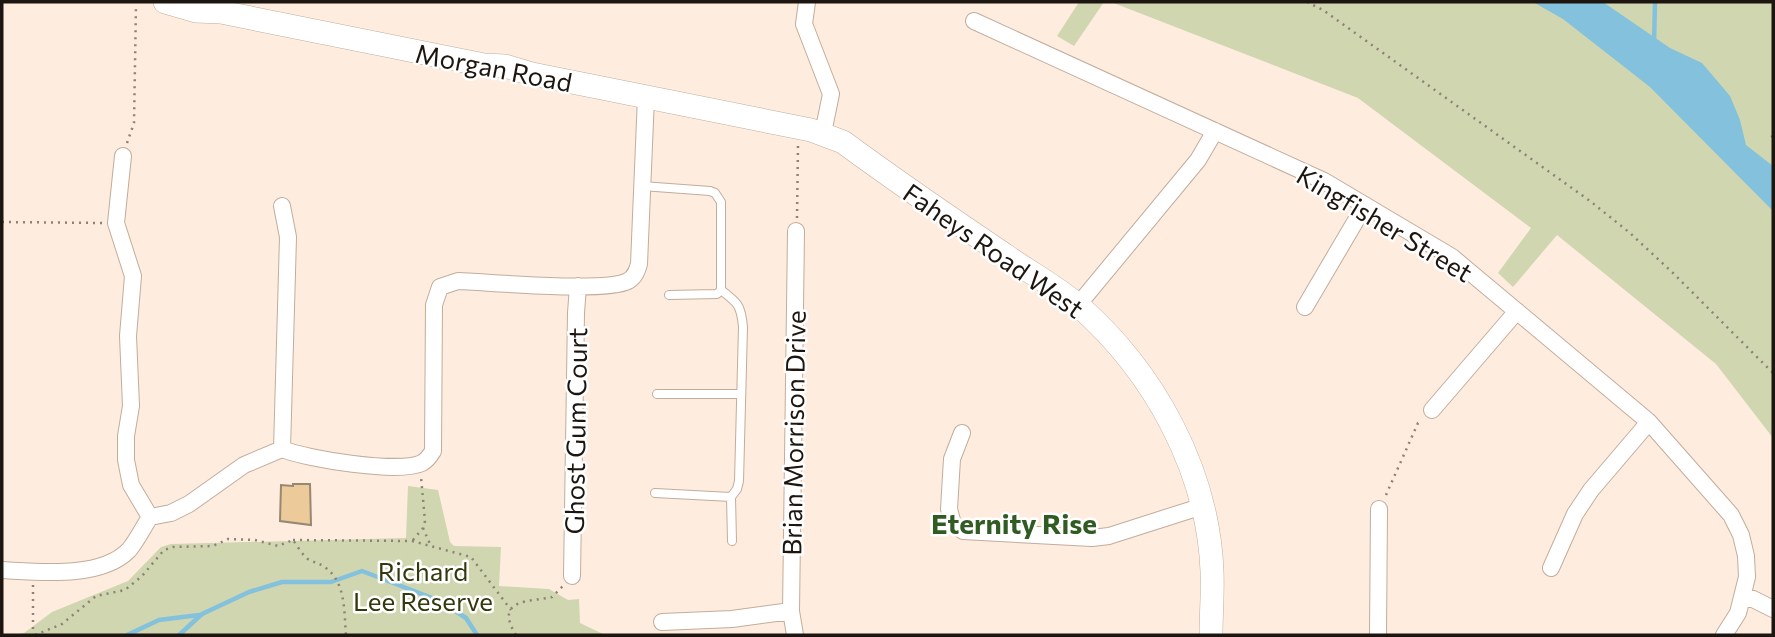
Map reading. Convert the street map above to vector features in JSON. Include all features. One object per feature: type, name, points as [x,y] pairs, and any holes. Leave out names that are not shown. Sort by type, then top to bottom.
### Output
[{"type":"street","name":"Morgan Road","points":[[165,2],[196,11],[222,7],[484,65],[505,66],[823,133]]},
{"type":"street","points":[[807,2],[804,24],[831,94],[823,133]]},
{"type":"street","name":"Kingfisher Street","points":[[974,21],[1324,181],[1451,257],[1517,311],[1649,422],[1731,515],[1741,535],[1746,556],[1744,598],[1724,635]]},
{"type":"street","points":[[2,570],[85,570],[120,557],[135,541],[149,517],[172,513],[244,465],[282,449],[306,457],[356,465],[411,466],[429,458],[433,451],[434,305],[440,287],[458,281],[578,286],[622,283],[636,274],[639,264],[646,97]]},
{"type":"street","points":[[1078,305],[1198,160],[1215,131]]},
{"type":"street","name":"Faheys Road West","points":[[823,133],[842,142],[1078,305],[1114,340],[1171,421],[1191,468],[1203,506],[1212,570],[1211,635]]},
{"type":"street","points":[[123,156],[116,223],[133,276],[128,336],[131,406],[126,436],[126,460],[131,485],[149,517]]},
{"type":"street","points":[[1305,307],[1365,205]]},
{"type":"street","points":[[282,206],[288,237],[282,449]]},
{"type":"street","name":"Brian Morrison Drive","points":[[795,635],[791,611],[796,231]]},
{"type":"street","name":"Ghost Gum Court","points":[[572,576],[578,286]]},
{"type":"street","points":[[1432,410],[1517,311]]},
{"type":"street","points":[[1551,568],[1575,513],[1649,422]]},
{"type":"street","points":[[962,433],[952,459],[949,509],[953,524],[964,531],[1092,538],[1109,536],[1203,506]]},
{"type":"street","points":[[1378,635],[1379,509]]},
{"type":"street","points":[[1744,598],[1753,599],[1773,609]]},
{"type":"street","points":[[662,622],[732,619],[791,611]]},
{"type":"lane","points":[[642,186],[709,191],[719,197],[721,290],[717,294],[669,295]]},
{"type":"lane","points":[[721,290],[738,303],[743,327],[739,481],[731,497],[732,541]]},
{"type":"lane","points":[[657,394],[740,394]]},
{"type":"lane","points":[[655,493],[731,497]]},
{"type":"path","points":[[1307,2],[1323,10],[1590,201],[1664,265],[1773,373]]},
{"type":"path","points":[[123,156],[134,123],[135,5]]},
{"type":"path","points":[[796,138],[799,147],[796,231]]},
{"type":"path","points":[[2,222],[116,223]]},
{"type":"path","points":[[1379,509],[1418,423],[1432,410]]},
{"type":"path","points":[[419,464],[423,528],[431,544]]},
{"type":"path","points":[[412,541],[423,528]]},
{"type":"path","points":[[31,571],[34,589],[34,635],[62,624],[96,596],[125,590],[142,576],[164,550],[173,547],[212,546],[228,539],[255,540],[278,546],[293,540],[412,541],[431,544],[471,557],[512,610]]},
{"type":"path","points":[[293,540],[309,561],[319,563],[337,578],[344,608],[345,635]]},
{"type":"path","points":[[516,635],[510,624],[512,610],[517,604],[525,600],[552,597],[572,576]]},
{"type":"green space","points":[[1079,2],[1104,2],[1074,46],[1057,36]]},
{"type":"green space","points":[[1111,2],[1773,2],[1773,438],[1716,364],[1557,235],[1513,287],[1498,273],[1531,228],[1358,98]]},
{"type":"green space","name":"Richard Lee Reserve","points":[[408,486],[438,490],[450,542],[454,546],[501,547],[499,586],[549,589],[568,600],[579,599],[580,623],[605,635],[17,635],[24,633],[52,612],[128,581],[161,547],[171,544],[406,538]]},
{"type":"water","points":[[1533,2],[1603,2],[1670,48],[1702,63],[1730,96],[1746,145],[1773,166],[1773,211],[1650,87],[1563,19]]},
{"type":"building","points":[[310,484],[311,525],[280,521],[281,485]]},
{"type":"waterway","points":[[1654,43],[1655,2]]},
{"type":"waterway","points":[[179,635],[202,614],[249,592],[282,582],[331,582],[362,571],[440,601],[466,618],[477,635]]},
{"type":"waterway","points":[[127,635],[159,620],[199,615]]},
{"type":"district","name":"Eternity Rise","points":[[1014,523]]}]
